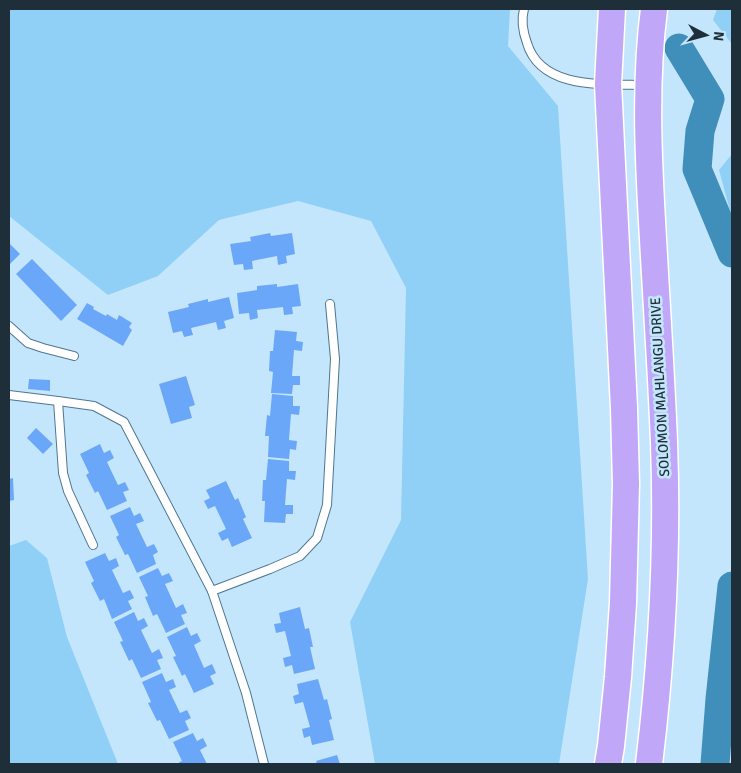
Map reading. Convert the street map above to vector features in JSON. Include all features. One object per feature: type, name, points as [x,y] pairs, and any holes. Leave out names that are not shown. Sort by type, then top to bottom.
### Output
[{"type":"highway","points":[[608,764],[618,678],[623,602],[626,484],[608,84],[612,9]]},
{"type":"highway","name":"SOLOMON MAHLANGU DRIVE","points":[[649,764],[661,650],[666,506],[649,161],[648,85],[654,9]]},
{"type":"lane","points":[[524,9],[522,15],[523,31],[528,48],[536,62],[548,72],[569,80],[608,84],[648,85]]},
{"type":"lane","points":[[212,590],[300,556],[317,538],[327,505],[335,359],[330,304]]},
{"type":"lane","points":[[9,326],[28,343],[74,356]]},
{"type":"lane","points":[[9,395],[94,406],[124,422],[212,590],[246,693],[264,764]]},
{"type":"lane","points":[[58,400],[63,473],[68,491],[93,545]]},
{"type":"shaded area","points":[[9,9],[510,9],[508,46],[558,106],[588,579],[559,764],[375,764],[350,622],[401,520],[406,288],[371,221],[298,201],[219,220],[158,276],[108,295],[9,216]]},
{"type":"shaded area","points":[[717,9],[732,9],[732,44],[713,20]]},
{"type":"shaded area","points":[[732,154],[732,218],[719,170]]},
{"type":"shaded area","points":[[26,540],[47,558],[67,637],[118,764],[9,764],[9,546]]},
{"type":"building","points":[[270,233],[271,236],[292,233],[295,254],[286,256],[287,263],[278,265],[277,256],[252,261],[253,269],[244,270],[243,264],[234,265],[230,244],[251,241],[250,237]]},
{"type":"building","points":[[9,243],[20,254],[9,265]]},
{"type":"building","points":[[32,259],[77,305],[61,321],[16,274]]},
{"type":"building","points":[[277,284],[277,287],[298,284],[301,306],[292,307],[293,314],[284,315],[283,307],[257,310],[258,318],[250,320],[249,313],[239,314],[237,293],[257,290],[257,286]]},
{"type":"building","points":[[229,297],[234,318],[224,321],[226,328],[218,330],[216,322],[191,328],[193,335],[184,337],[182,331],[173,333],[168,312],[189,307],[188,304],[208,299],[208,302]]},
{"type":"building","points":[[87,303],[94,307],[93,309],[106,316],[107,314],[117,320],[119,315],[132,323],[129,327],[132,330],[123,346],[77,319]]},
{"type":"building","points":[[275,330],[297,332],[296,341],[303,342],[302,351],[294,350],[292,376],[300,376],[300,385],[293,385],[292,394],[271,393],[273,372],[269,371],[270,351],[273,351]]},
{"type":"building","points":[[186,376],[195,405],[189,407],[192,418],[171,424],[159,384]]},
{"type":"building","points":[[29,379],[50,380],[50,391],[28,389]]},
{"type":"building","points":[[272,394],[293,396],[293,406],[300,406],[299,415],[291,414],[289,440],[297,441],[296,450],[290,449],[289,459],[268,457],[269,436],[265,436],[267,415],[270,416]]},
{"type":"building","points":[[36,428],[53,444],[43,454],[27,438]]},
{"type":"building","points":[[100,444],[104,453],[110,450],[114,458],[107,462],[118,485],[125,482],[129,490],[123,492],[127,501],[107,510],[98,491],[95,493],[86,475],[89,473],[80,454]]},
{"type":"building","points":[[268,459],[289,461],[289,471],[296,471],[295,480],[287,479],[285,505],[293,505],[293,514],[286,514],[285,523],[264,522],[263,480],[266,480]]},
{"type":"building","points":[[13,478],[14,500],[9,501],[9,479]]},
{"type":"building","points":[[226,481],[235,500],[238,498],[246,517],[243,519],[252,538],[232,547],[228,538],[222,541],[218,533],[226,529],[215,506],[208,509],[204,501],[210,498],[206,490]]},
{"type":"building","points":[[130,507],[134,516],[140,513],[144,521],[136,524],[147,547],[154,544],[158,552],[153,555],[156,564],[137,573],[128,554],[125,555],[116,537],[119,535],[110,516]]},
{"type":"building","points":[[105,553],[109,561],[116,558],[119,566],[112,570],[123,593],[130,590],[134,598],[128,601],[132,609],[112,619],[104,599],[100,601],[91,583],[94,581],[85,562]]},
{"type":"building","points":[[158,568],[162,576],[169,573],[173,581],[165,584],[176,608],[183,604],[187,613],[181,615],[185,624],[166,633],[157,614],[153,616],[145,597],[148,596],[139,577]]},
{"type":"building","points":[[300,607],[305,629],[309,628],[313,647],[310,647],[315,669],[294,674],[292,665],[285,667],[283,658],[291,656],[285,631],[276,633],[274,624],[281,623],[279,613]]},
{"type":"building","points":[[134,612],[138,621],[144,618],[148,626],[141,630],[152,653],[159,649],[163,658],[157,660],[161,669],[141,678],[132,659],[129,661],[120,642],[123,641],[114,622]]},
{"type":"building","points":[[187,627],[191,636],[197,633],[201,641],[194,645],[204,668],[212,664],[216,673],[210,676],[214,684],[194,693],[185,674],[182,676],[173,657],[176,656],[167,637]]},
{"type":"building","points":[[162,673],[166,682],[173,679],[176,687],[169,690],[180,713],[187,710],[191,718],[185,721],[189,730],[169,739],[160,720],[157,721],[148,703],[151,702],[142,682]]},
{"type":"building","points":[[318,679],[324,700],[327,699],[332,719],[329,720],[334,740],[312,745],[310,736],[304,738],[302,729],[310,727],[303,702],[295,704],[293,696],[299,694],[297,684]]},
{"type":"building","points":[[193,733],[197,741],[203,738],[207,746],[200,750],[207,764],[180,764],[179,762],[182,761],[173,742]]},
{"type":"building","points":[[337,755],[340,764],[317,764],[316,761]]},
{"type":"waterway","points":[[679,48],[710,99],[700,131],[697,169],[732,253]]},
{"type":"waterway","points":[[715,764],[732,586]]}]
